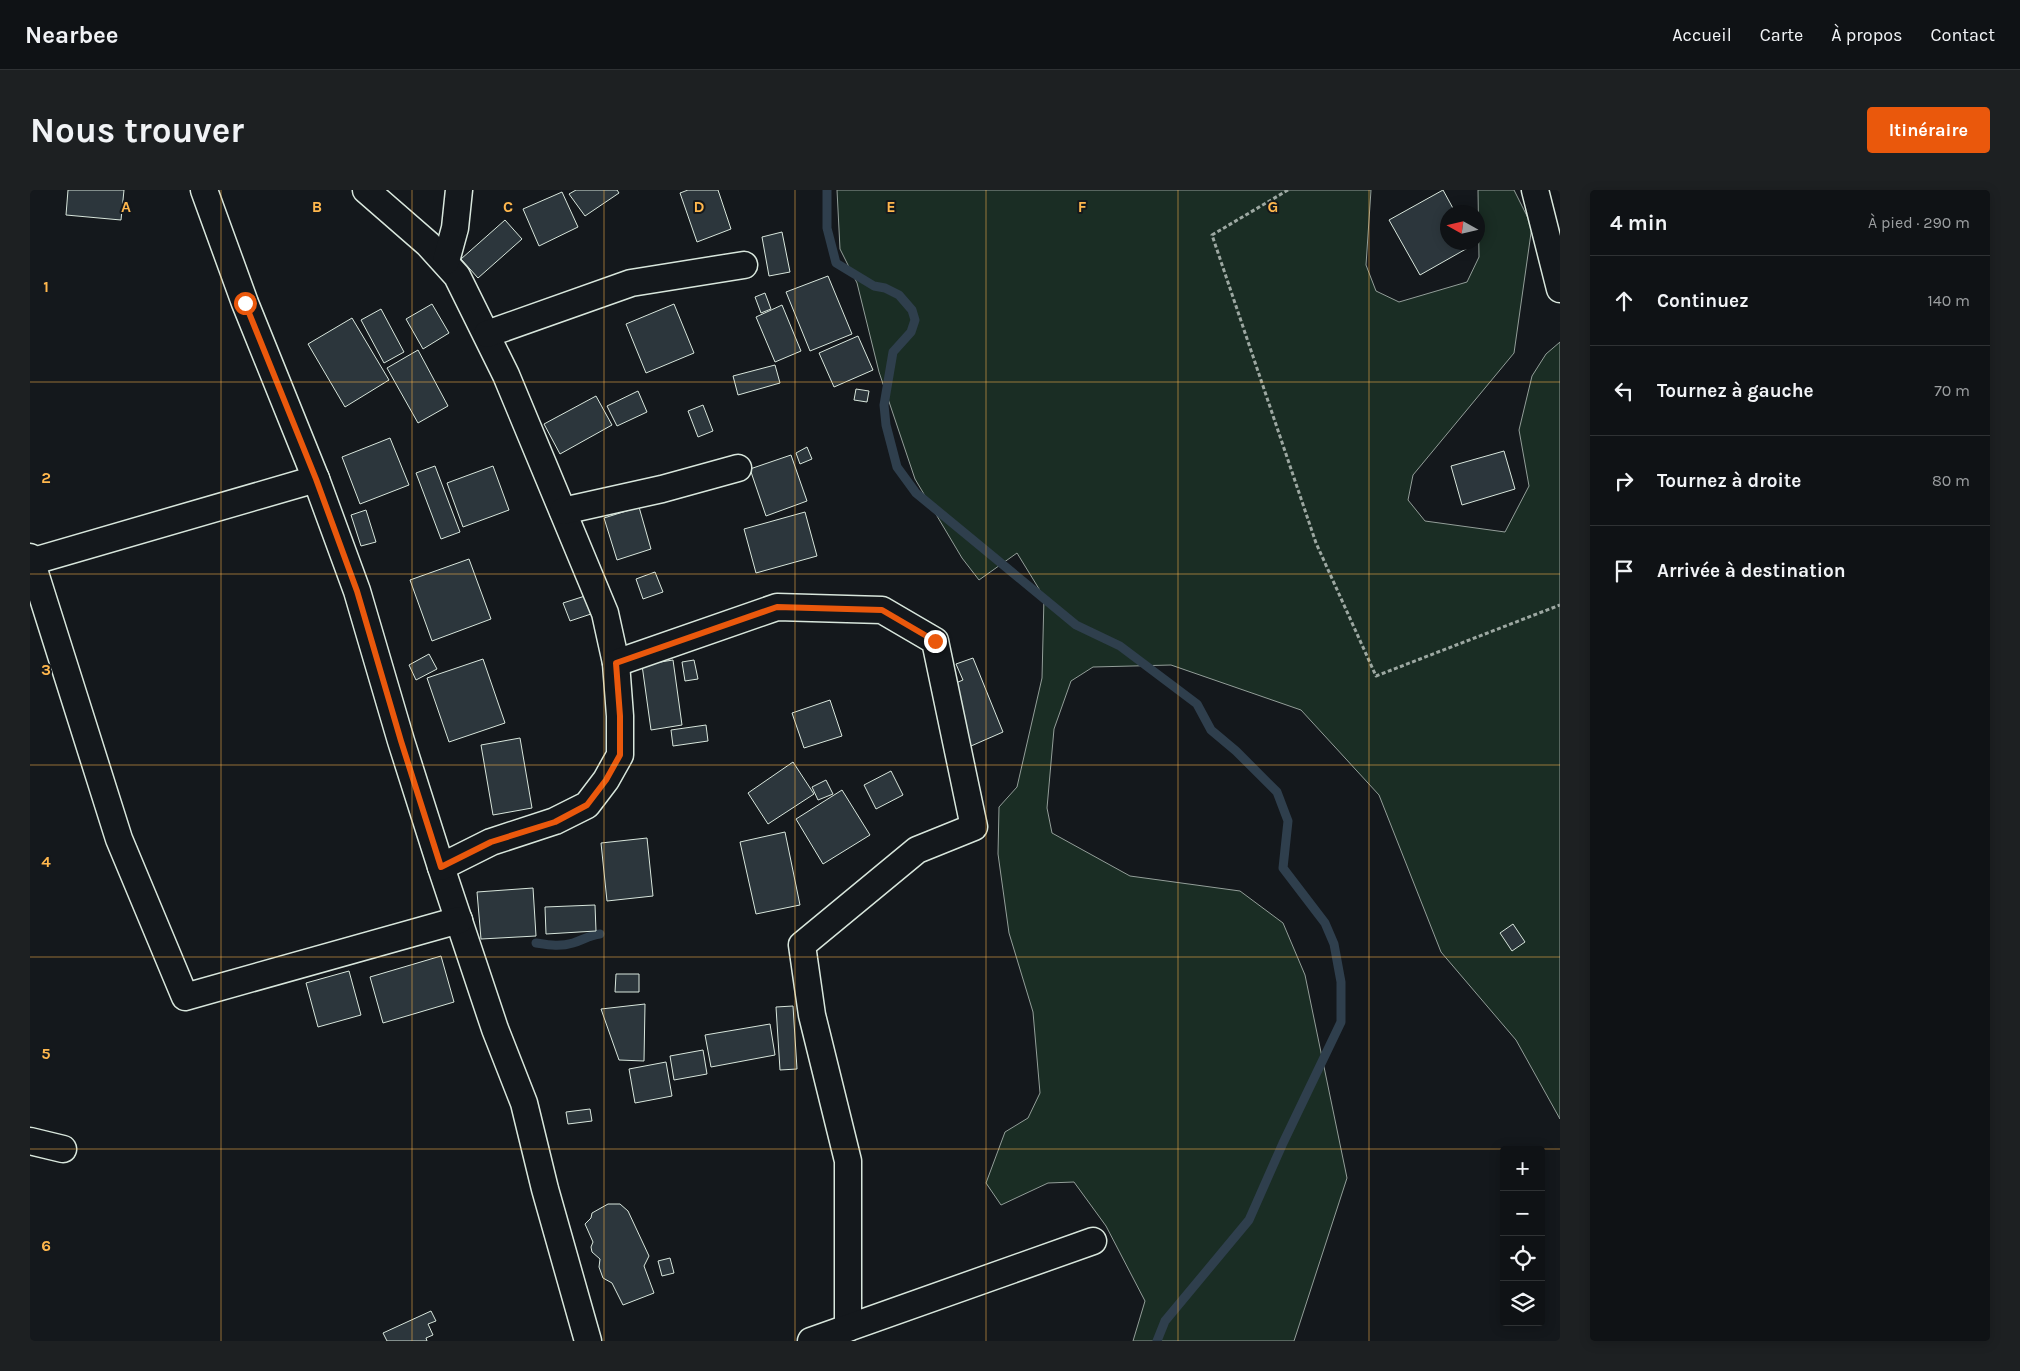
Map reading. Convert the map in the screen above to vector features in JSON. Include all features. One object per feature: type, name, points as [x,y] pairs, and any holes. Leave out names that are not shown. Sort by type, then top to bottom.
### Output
[{"type":"street","points":[[204,190],[245,303],[316,479],[357,591],[401,741],[441,867],[495,1029],[524,1103],[545,1189],[588,1341]]},
{"type":"street","points":[[366,190],[446,261],[457,276],[506,375],[605,613],[616,663],[620,716],[620,755],[606,780],[587,805],[555,822],[491,842],[441,867]]},
{"type":"street","points":[[446,261],[455,228],[459,190]]},
{"type":"street","points":[[1535,190],[1560,289]]},
{"type":"street","points":[[487,334],[631,283],[744,265]]},
{"type":"street","points":[[563,511],[662,489],[738,468]]},
{"type":"street","points":[[316,479],[30,560],[119,839],[185,997],[459,920]]},
{"type":"street","points":[[616,663],[777,607],[882,610],[935,641],[974,827],[917,850],[802,946],[812,1015],[848,1161],[848,1328]]},
{"type":"street","points":[[30,1141],[63,1149]]},
{"type":"street","points":[[810,1341],[1093,1241]]},
{"type":"path","points":[[1288,190],[1212,235],[1316,543],[1376,676],[1560,604]]},
{"type":"green space","points":[[837,190],[1371,190],[1366,265],[1376,291],[1399,302],[1467,282],[1479,257],[1479,250],[1485,250],[1485,205],[1478,205],[1478,190],[1514,190],[1532,226],[1514,353],[1413,475],[1408,500],[1425,521],[1505,532],[1529,486],[1519,430],[1532,376],[1546,354],[1560,342],[1560,1119],[1516,1040],[1441,952],[1379,795],[1301,710],[1171,665],[1093,667],[1071,681],[1054,729],[1047,808],[1052,833],[1130,876],[1240,891],[1283,923],[1305,975],[1347,1178],[1294,1341],[1133,1341],[1145,1301],[1106,1226],[1074,1182],[1048,1183],[1001,1205],[986,1183],[1005,1132],[1028,1118],[1040,1093],[1033,1012],[1009,933],[998,854],[999,807],[1017,787],[1042,678],[1044,597],[1017,553],[979,580],[962,558],[915,479],[879,372],[857,283],[840,249]]},
{"type":"building","points":[[68,190],[124,190],[121,220],[66,215]]},
{"type":"building","points":[[576,190],[617,190],[619,193],[585,216],[569,194]]},
{"type":"building","points":[[688,190],[718,190],[731,229],[697,242],[680,193]]},
{"type":"building","points":[[1443,190],[1451,205],[1440,205],[1440,250],[1464,250],[1420,275],[1389,220]]},
{"type":"building","points":[[562,192],[578,227],[539,246],[523,209]]},
{"type":"building","points":[[505,220],[522,239],[478,278],[461,259]]},
{"type":"building","points":[[782,232],[790,272],[769,276],[762,237]]},
{"type":"building","points":[[828,276],[852,334],[810,351],[786,292]]},
{"type":"building","points":[[765,293],[771,309],[761,313],[755,297]]},
{"type":"building","points":[[432,304],[449,333],[423,349],[406,319]]},
{"type":"building","points":[[674,304],[694,353],[646,373],[626,324]]},
{"type":"building","points":[[782,305],[801,351],[775,362],[756,317]]},
{"type":"building","points":[[381,309],[404,352],[384,363],[361,320]]},
{"type":"building","points":[[352,318],[389,380],[345,407],[308,344]]},
{"type":"building","points":[[858,336],[873,370],[834,387],[819,353]]},
{"type":"building","points":[[418,350],[448,406],[418,423],[387,368]]},
{"type":"building","points":[[775,365],[780,383],[738,395],[733,376]]},
{"type":"building","points":[[856,389],[869,391],[867,402],[854,400]]},
{"type":"building","points":[[638,391],[647,412],[617,426],[607,406]]},
{"type":"building","points":[[596,396],[612,425],[560,454],[544,424]]},
{"type":"building","points":[[703,405],[713,431],[698,437],[688,411]]},
{"type":"building","points":[[390,438],[409,485],[360,504],[342,457]]},
{"type":"building","points":[[807,447],[812,459],[800,464],[796,453]]},
{"type":"building","points":[[1504,451],[1515,489],[1462,505],[1451,466]]},
{"type":"building","points":[[791,455],[807,501],[766,516],[750,469]]},
{"type":"building","points":[[435,466],[460,532],[441,539],[416,473]]},
{"type":"building","points":[[493,466],[509,510],[463,527],[447,483]]},
{"type":"building","points":[[639,507],[651,549],[617,560],[604,518]]},
{"type":"building","points":[[366,510],[376,542],[361,546],[351,515]]},
{"type":"building","points":[[805,512],[817,556],[756,573],[744,529]]},
{"type":"building","points":[[469,559],[491,619],[432,641],[410,580]]},
{"type":"building","points":[[655,572],[663,592],[643,599],[636,579]]},
{"type":"building","points":[[585,596],[591,614],[570,621],[563,603]]},
{"type":"building","points":[[429,654],[437,669],[416,680],[409,665]]},
{"type":"building","points":[[973,658],[1003,732],[971,746],[946,687],[963,680],[956,664]]},
{"type":"building","points":[[483,659],[505,723],[449,742],[427,678]]},
{"type":"building","points":[[673,660],[682,725],[651,730],[642,665]]},
{"type":"building","points":[[694,660],[698,679],[685,681],[682,662]]},
{"type":"building","points":[[830,700],[842,736],[804,748],[792,713]]},
{"type":"building","points":[[706,725],[708,741],[673,746],[671,730]]},
{"type":"building","points":[[520,738],[532,808],[493,815],[481,745]]},
{"type":"building","points":[[793,762],[814,794],[768,824],[748,793]]},
{"type":"building","points":[[891,771],[903,795],[876,809],[864,785]]},
{"type":"building","points":[[826,780],[833,794],[818,800],[812,787]]},
{"type":"building","points":[[842,790],[870,835],[823,864],[796,819]]},
{"type":"building","points":[[785,832],[800,905],[756,914],[740,842]]},
{"type":"building","points":[[647,838],[653,896],[607,901],[601,843]]},
{"type":"building","points":[[533,888],[536,936],[481,939],[477,892]]},
{"type":"building","points":[[595,905],[596,931],[546,934],[545,907]]},
{"type":"building","points":[[1513,924],[1525,942],[1512,951],[1500,933]]},
{"type":"building","points":[[441,956],[454,1002],[383,1023],[370,977]]},
{"type":"building","points":[[349,971],[361,1015],[318,1027],[306,983]]},
{"type":"building","points":[[616,974],[639,974],[639,992],[615,992]]},
{"type":"building","points":[[645,1004],[644,1061],[619,1060],[601,1009]]},
{"type":"building","points":[[793,1006],[797,1069],[780,1070],[776,1007]]},
{"type":"building","points":[[770,1024],[775,1055],[711,1067],[705,1035]]},
{"type":"building","points":[[703,1050],[707,1074],[674,1080],[670,1056]]},
{"type":"building","points":[[666,1062],[672,1096],[635,1103],[629,1069]]},
{"type":"building","points":[[590,1109],[592,1121],[568,1124],[566,1112]]},
{"type":"building","points":[[608,1204],[620,1204],[628,1211],[649,1256],[644,1266],[654,1293],[623,1305],[612,1283],[603,1278],[599,1267],[600,1259],[592,1252],[593,1242],[585,1224],[591,1218],[592,1213]]},
{"type":"building","points":[[670,1258],[674,1273],[662,1276],[658,1261]]},
{"type":"building","points":[[431,1311],[436,1321],[428,1324],[433,1335],[426,1338],[427,1341],[387,1341],[383,1333]]},
{"type":"waterway","points":[[827,190],[827,228],[836,263],[874,286],[885,288],[899,295],[912,310],[915,320],[911,332],[893,352],[884,405],[886,425],[897,467],[916,493],[1076,625],[1120,646],[1197,704],[1211,730],[1236,751],[1277,792],[1288,821],[1283,868],[1325,923],[1334,944],[1341,982],[1341,1022],[1283,1143],[1249,1220],[1165,1321],[1157,1341]]},
{"type":"waterway","points":[[536,943],[564,945],[600,934]]},
{"type":"route","points":[[245,303],[316,479],[357,591],[401,741],[441,867],[491,842],[555,822],[587,805],[606,780],[620,755],[620,716],[616,663],[777,607],[882,610],[935,641]]}]
